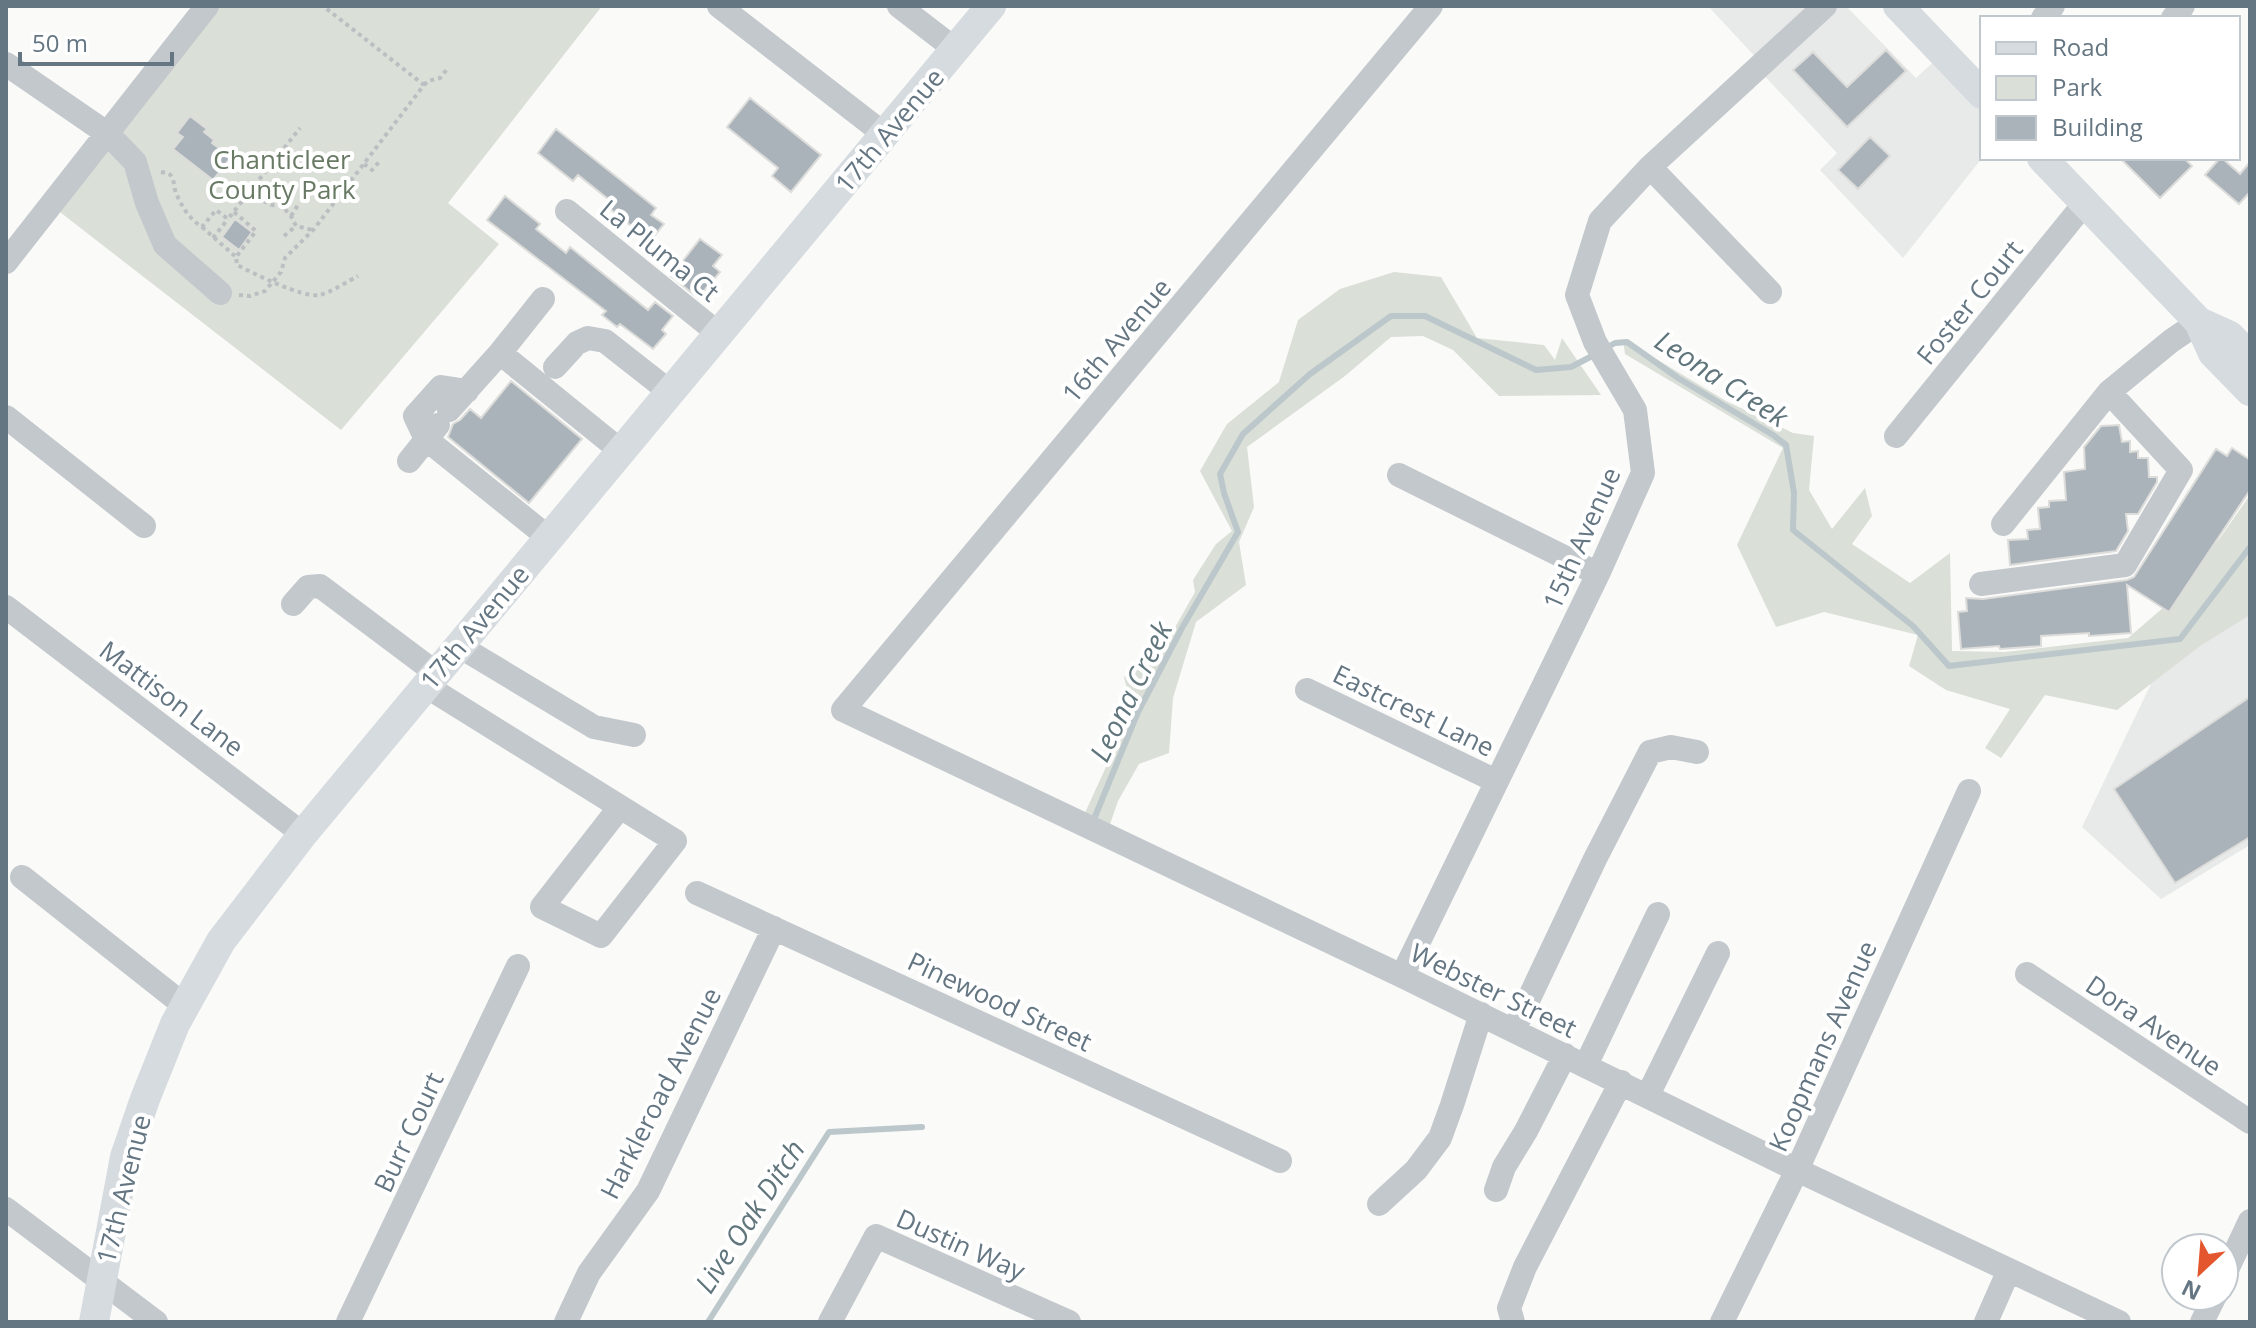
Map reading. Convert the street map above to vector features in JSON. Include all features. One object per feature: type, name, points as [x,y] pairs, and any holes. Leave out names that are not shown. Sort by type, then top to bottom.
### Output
[{"type":"main road","name":"17th Avenue","points":[[94,1322],[125,1157],[175,1024],[221,941],[303,834],[991,6]]},
{"type":"main road","points":[[1898,6],[1980,92]]},
{"type":"main road","points":[[2048,160],[2084,204],[2199,322],[2213,353],[2250,391]]},
{"type":"main road","points":[[2199,322],[2230,336],[2250,357]]},
{"type":"street","points":[[6,262],[207,6]]},
{"type":"street","points":[[719,6],[884,134]]},
{"type":"street","points":[[899,6],[956,50]]},
{"type":"street","name":"16th Avenue","points":[[843,710],[1431,6]]},
{"type":"street","name":"15th Avenue","points":[[1402,976],[1598,574],[1643,473],[1635,410],[1595,342],[1577,295],[1600,221],[1650,167],[1825,6]]},
{"type":"street","points":[[6,64],[108,134],[135,162],[147,203],[165,245],[220,293]]},
{"type":"street","points":[[1650,167],[1770,292]]},
{"type":"street","name":"Foster Court","points":[[1896,436],[2084,204]]},
{"type":"street","name":"La Pluma Ct","points":[[567,211],[719,334]]},
{"type":"street","points":[[409,461],[543,299]]},
{"type":"street","points":[[2003,524],[2109,392],[2199,322]]},
{"type":"street","points":[[555,367],[577,343],[588,338],[605,341],[670,392]]},
{"type":"street","points":[[500,353],[621,451]]},
{"type":"street","points":[[467,391],[441,387],[415,416],[438,425],[549,538]]},
{"type":"street","points":[[1981,584],[2125,565],[2181,470],[2109,392]]},
{"type":"street","points":[[6,417],[144,526]]},
{"type":"street","points":[[1399,475],[1598,574]]},
{"type":"street","points":[[293,604],[308,587],[320,586],[431,680],[675,841],[601,936],[542,907],[620,807]]},
{"type":"street","name":"Mattison Lane","points":[[6,607],[303,834]]},
{"type":"street","points":[[459,646],[594,727],[634,735]]},
{"type":"street","name":"Eastcrest Lane","points":[[1307,690],[1496,781]]},
{"type":"street","name":"Webster Street","points":[[843,710],[2119,1322]]},
{"type":"street","points":[[1514,1030],[1650,752],[1671,747],[1697,752]]},
{"type":"street","name":"Koopmans Avenue","points":[[1722,1322],[1797,1170],[1969,791]]},
{"type":"street","points":[[22,877],[185,1006]]},
{"type":"street","name":"Pinewood Street","points":[[697,893],[1280,1161]]},
{"type":"street","points":[[1496,1190],[1504,1167],[1576,1060],[1658,914]]},
{"type":"street","name":"Harkleroad Avenue","points":[[566,1322],[589,1273],[648,1191],[774,928]]},
{"type":"street","points":[[1648,1095],[1718,953]]},
{"type":"street","name":"Burr Court","points":[[348,1322],[518,966]]},
{"type":"street","name":"Dora Avenue","points":[[2027,974],[2250,1122]]},
{"type":"street","points":[[1379,1204],[1416,1170],[1440,1138],[1481,1014]]},
{"type":"street","points":[[1513,1322],[1509,1308],[1525,1267],[1621,1082]]},
{"type":"street","points":[[7,1213],[156,1322]]},
{"type":"street","name":"Dustin Way","points":[[830,1322],[876,1236],[1069,1322]]},
{"type":"street","points":[[1986,1322],[2009,1270]]},
{"type":"path","points":[[323,6],[424,85]]},
{"type":"path","points":[[220,293],[227,291],[250,296],[265,291],[281,272],[285,258],[313,230],[424,85],[440,78],[448,68]]},
{"type":"path","points":[[213,238],[249,193],[268,175],[288,141],[300,128]]},
{"type":"path","points":[[364,164],[372,170],[379,162]]},
{"type":"path","points":[[154,171],[167,172],[172,177],[183,207],[195,222],[236,257],[237,265],[272,282],[310,295],[319,295],[358,276]]},
{"type":"path","points":[[249,193],[272,205],[282,206],[296,226]]},
{"type":"path","points":[[270,213],[272,205]]},
{"type":"path","points":[[291,216],[298,205]]},
{"type":"path","points":[[202,227],[216,210],[228,219]]},
{"type":"path","points":[[234,212],[256,231],[236,257]]},
{"type":"path","points":[[296,226],[313,230]]},
{"type":"path","points":[[284,236],[296,226]]},
{"type":"shaded area","points":[[1708,6],[1846,6],[1916,78],[1944,52],[1980,90],[1980,160],[1903,258],[1820,170],[1837,153],[1758,69],[1762,64]]},
{"type":"shaded area","points":[[2250,546],[2250,845],[2161,899],[2082,827],[2177,630]]},
{"type":"green space","name":"Chanticleer County Park","points":[[199,6],[602,6],[448,203],[499,244],[341,430],[47,202]]},
{"type":"green space","points":[[1394,272],[1441,277],[1477,338],[1544,345],[1555,360],[1562,338],[1601,395],[1499,396],[1453,350],[1423,336],[1391,337],[1345,376],[1247,447],[1254,507],[1239,542],[1246,585],[1196,622],[1173,698],[1169,753],[1139,764],[1118,801],[1109,827],[1084,815],[1132,710],[1124,677],[1157,659],[1195,592],[1193,580],[1216,544],[1232,531],[1200,471],[1227,424],[1279,382],[1298,320],[1340,289]]},
{"type":"green space","points":[[1623,339],[1726,401],[1793,433],[1814,436],[1809,490],[1832,529],[1865,488],[1872,516],[1852,544],[1910,583],[1950,553],[1952,651],[2005,652],[2128,638],[2164,607],[2250,495],[2250,615],[2200,646],[2117,710],[2045,695],[2001,758],[1985,748],[2010,709],[1946,690],[1909,666],[1918,635],[1824,612],[1776,627],[1737,545],[1783,448],[1625,354]]},
{"type":"building","points":[[1886,50],[1906,71],[1847,127],[1793,70],[1813,52],[1847,87]]},
{"type":"building","points":[[750,98],[821,155],[791,192],[772,176],[778,168],[727,127]]},
{"type":"building","points":[[190,116],[207,129],[204,132],[214,140],[212,143],[231,157],[213,180],[173,149],[183,137],[177,133]]},
{"type":"building","points":[[556,129],[656,208],[651,215],[664,224],[650,241],[604,204],[608,199],[578,175],[573,181],[538,153]]},
{"type":"building","points":[[1870,137],[1890,156],[1858,189],[1838,170]]},
{"type":"building","points":[[2122,160],[2186,160],[2192,166],[2160,198]]},
{"type":"building","points":[[2218,160],[2224,160],[2240,174],[2250,162],[2250,192],[2239,204],[2205,175]]},
{"type":"building","points":[[505,196],[540,224],[536,229],[566,253],[570,247],[648,310],[655,302],[673,316],[662,330],[666,334],[653,349],[620,324],[617,327],[602,315],[606,311],[487,220]]},
{"type":"building","points":[[235,219],[252,232],[239,250],[222,237]]},
{"type":"building","points":[[700,239],[722,255],[713,266],[720,272],[698,298],[671,276]]},
{"type":"building","points":[[511,381],[582,439],[529,503],[448,437],[453,424],[470,409],[481,418]]},
{"type":"building","points":[[2119,425],[2122,442],[2130,441],[2130,452],[2138,451],[2138,458],[2148,458],[2149,477],[2157,477],[2157,482],[2138,514],[2126,514],[2128,531],[2116,551],[2010,565],[2008,540],[2028,539],[2027,530],[2040,529],[2038,508],[2049,507],[2049,501],[2066,500],[2064,472],[2085,469],[2084,447],[2101,426]]},
{"type":"building","points":[[2232,448],[2250,460],[2250,490],[2169,612],[2127,585],[2131,633],[2041,636],[2041,646],[1961,649],[1958,612],[1967,611],[1966,598],[1983,599],[2134,577],[2216,449],[2227,456]]},
{"type":"building","points":[[2250,697],[2250,837],[2175,883],[2114,789]]},
{"type":"waterway","name":"Leona Creek","points":[[1094,819],[1138,712],[1238,532],[1220,474],[1243,434],[1310,374],[1391,316],[1425,316],[1536,370],[1571,367],[1596,354]]},
{"type":"waterway","name":"Leona Creek","points":[[1606,348],[1627,342],[1678,378],[1786,445],[1794,493],[1793,530],[1913,626],[1949,666],[2180,639],[2250,547]]},
{"type":"waterway","name":"Live Oak Ditch","points":[[708,1322],[829,1132],[922,1127]]}]
